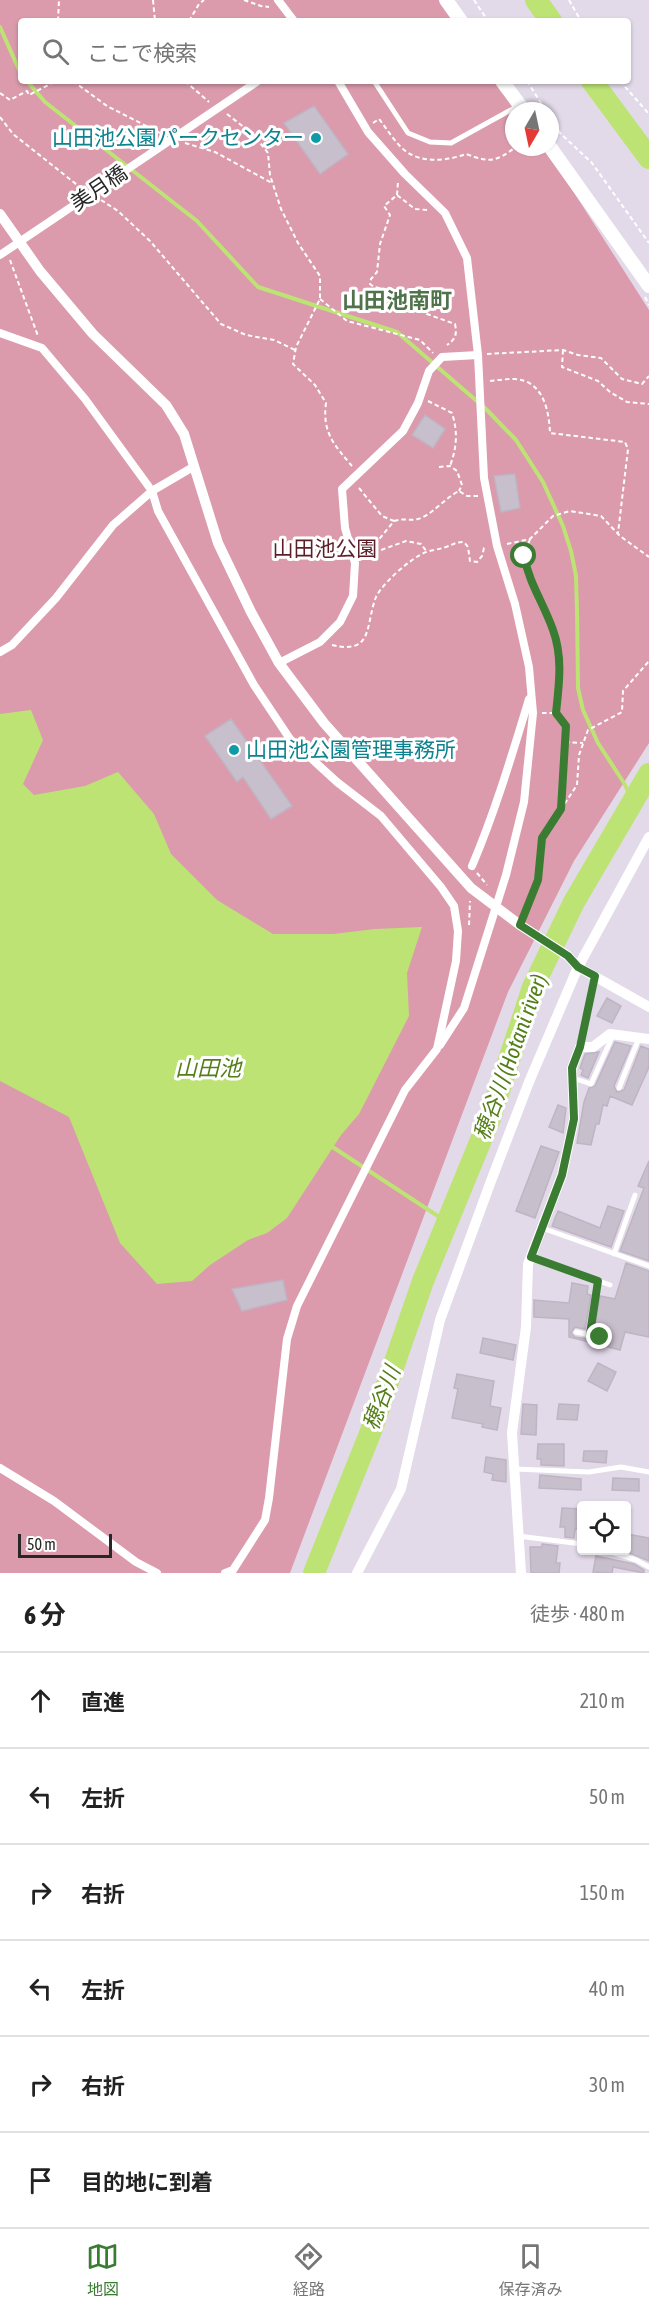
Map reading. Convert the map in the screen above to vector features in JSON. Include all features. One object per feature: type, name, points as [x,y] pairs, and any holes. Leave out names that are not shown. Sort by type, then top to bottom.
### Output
[{"type":"street","points":[[278,0],[292,18]]},
{"type":"street","points":[[446,0],[459,18]]},
{"type":"street","name":"美月橋","points":[[3,254],[253,84]]},
{"type":"street","points":[[225,1573],[233,1570],[265,1520],[287,1339],[297,1306],[405,1090],[437,1049],[464,1008],[506,875],[524,802],[533,712],[529,668],[515,604],[497,546],[484,478],[474,302],[467,258],[445,213],[405,174],[368,132],[340,84]]},
{"type":"street","points":[[504,84],[518,102]]},
{"type":"street","points":[[556,156],[649,286]]},
{"type":"street","points":[[0,214],[40,271],[93,334],[165,405],[184,434],[218,543],[251,612],[279,663],[324,723],[471,888],[523,928],[568,956],[578,967],[649,1007]]},
{"type":"street","points":[[0,333],[42,348],[85,399],[152,491],[158,511],[249,675],[290,739],[337,782],[381,816],[441,887],[454,906],[458,931],[456,961],[437,1049]]},
{"type":"street","points":[[279,663],[320,642],[340,622],[353,596],[355,563],[345,528],[342,489],[403,431],[420,398],[429,371],[442,358],[478,355]]},
{"type":"street","points":[[0,652],[12,645],[56,598],[113,525],[152,491],[193,467]]},
{"type":"street","points":[[472,866],[503,782],[530,695]]},
{"type":"street","points":[[357,1573],[401,1489],[440,1320],[495,1170],[578,967],[649,837]]},
{"type":"street","points":[[521,1573],[512,1433],[526,1327],[528,1264],[562,1175],[574,1119],[572,1068],[580,1047],[593,1047],[610,1034],[644,1039]]},
{"type":"street","points":[[0,1468],[54,1501],[136,1562],[157,1573]]},
{"type":"lane","points":[[376,84],[408,133],[430,142],[451,143],[505,116]]},
{"type":"lane","points":[[580,1047],[595,976]]},
{"type":"lane","points":[[573,1078],[591,1084],[614,1034]]},
{"type":"lane","points":[[619,1088],[644,1039]]},
{"type":"lane","points":[[614,1254],[635,1195]]},
{"type":"lane","points":[[542,1228],[649,1266]]},
{"type":"lane","points":[[531,1257],[610,1286]]},
{"type":"lane","points":[[590,1334],[598,1281]]},
{"type":"lane","points":[[576,1332],[600,1337]]},
{"type":"lane","points":[[513,1469],[589,1472],[621,1467],[649,1472]]},
{"type":"lane","points":[[518,1536],[577,1543]]},
{"type":"lane","points":[[619,1555],[649,1567]]},
{"type":"path","points":[[58,0],[58,18]]},
{"type":"path","points":[[153,0],[155,18]]},
{"type":"path","points":[[191,18],[204,0]]},
{"type":"path","points":[[244,0],[261,6],[284,8]]},
{"type":"path","points":[[474,0],[486,18]]},
{"type":"path","points":[[569,0],[579,18]]},
{"type":"path","points":[[0,93],[10,100],[27,91],[29,95],[50,84]]},
{"type":"path","points":[[189,84],[212,104]]},
{"type":"path","points":[[529,84],[540,102]]},
{"type":"path","points":[[623,84],[649,114]]},
{"type":"path","points":[[222,111],[254,135],[268,153],[270,175],[280,209],[298,243],[320,276],[320,299],[295,350],[293,364],[315,385],[326,403],[324,417],[331,442],[382,516],[394,521]]},
{"type":"path","points":[[0,117],[13,134],[82,189]]},
{"type":"path","points":[[559,132],[592,163],[649,243]]},
{"type":"path","points":[[320,299],[347,321],[420,340],[442,358],[457,332],[454,324],[427,314],[406,293],[374,287],[370,284],[377,272],[380,244],[390,215],[384,206],[397,195],[416,209],[428,210],[437,205]]},
{"type":"path","points":[[100,200],[118,211],[150,241],[221,324],[246,335],[274,340],[295,350]]},
{"type":"path","points":[[3,254],[21,286],[42,348]]},
{"type":"path","points":[[478,355],[563,350],[578,355],[601,358],[622,379],[642,384],[649,376]]},
{"type":"path","points":[[563,350],[562,367],[598,381],[610,392],[627,402],[649,404]]},
{"type":"path","points":[[478,382],[516,379],[529,383],[541,394],[550,413],[550,433],[625,442],[628,449],[618,534]]},
{"type":"path","points":[[420,398],[452,413],[457,440],[450,466]]},
{"type":"path","points":[[427,552],[421,544],[406,541],[381,550],[375,549],[376,543],[394,521],[417,519],[459,491],[462,485],[457,471],[450,466],[438,467]]},
{"type":"path","points":[[459,491],[473,497],[487,495]]},
{"type":"path","points":[[561,809],[566,726],[556,713],[560,664],[553,631],[528,575],[524,556],[530,539],[553,516],[570,511],[601,516],[618,534],[649,557]]},
{"type":"path","points":[[320,642],[347,648],[361,643],[368,634],[377,595],[400,569],[420,554],[456,542],[464,542],[468,547],[470,561],[477,562],[484,548],[530,539]]},
{"type":"path","points":[[523,928],[538,880],[542,838],[577,785],[579,754],[588,730],[622,712],[623,691],[649,661]]},
{"type":"path","points":[[533,712],[556,713]]},
{"type":"path","points":[[565,742],[583,743]]},
{"type":"green space","name":"山田池公園","points":[[0,0],[451,0],[463,18],[18,18],[18,84],[505,84],[516,102],[505,102],[505,156],[551,156],[649,310],[649,743],[574,861],[508,992],[290,1573],[0,1573]]},
{"type":"water","name":"山田池","points":[[31,710],[43,740],[23,784],[34,795],[85,786],[118,772],[154,814],[171,854],[217,900],[273,934],[333,934],[422,927],[407,973],[409,1016],[359,1114],[341,1135],[287,1218],[267,1233],[248,1240],[210,1265],[192,1281],[157,1284],[120,1243],[69,1117],[0,1081],[0,714]]},
{"type":"building","name":"山田池公園パークセンター","points":[[314,106],[348,154],[320,174],[284,123]]},
{"type":"building","points":[[425,415],[445,429],[433,448],[412,435]]},
{"type":"building","points":[[515,474],[520,508],[501,512],[494,476]]},
{"type":"building","points":[[231,719],[292,806],[271,819],[243,777],[237,782],[205,736]]},
{"type":"building","points":[[607,998],[621,1006],[612,1023],[597,1016]]},
{"type":"building","points":[[615,1042],[631,1046],[614,1086],[617,1092],[624,1090],[641,1046],[649,1049],[649,1067],[632,1105],[610,1096],[607,1106],[603,1105],[591,1145],[577,1143],[584,1102],[589,1088],[595,1086]]},
{"type":"building","points":[[599,1052],[588,1078],[581,1075],[583,1070],[580,1068],[585,1054]]},
{"type":"building","points":[[558,1105],[566,1108],[563,1133],[549,1127]]},
{"type":"building","points":[[541,1146],[559,1152],[535,1218],[516,1211]]},
{"type":"building","points":[[649,1161],[649,1261],[620,1251],[644,1188],[638,1186]]},
{"type":"building","points":[[608,1206],[624,1211],[611,1247],[552,1226],[558,1211],[600,1228]]},
{"type":"building","points":[[626,1263],[649,1271],[649,1337],[625,1332],[620,1350],[569,1337],[569,1319],[534,1317],[534,1300],[569,1303],[572,1283],[588,1286],[587,1294],[591,1295],[585,1329],[575,1327],[571,1333],[575,1337],[602,1341],[604,1334],[594,1331],[600,1296],[615,1299]]},
{"type":"building","points":[[283,1280],[287,1300],[242,1311],[232,1289]]},
{"type":"building","points":[[483,1338],[516,1345],[513,1360],[480,1353]]},
{"type":"building","points":[[598,1363],[616,1372],[607,1391],[588,1381]]},
{"type":"building","points":[[457,1374],[494,1381],[490,1406],[501,1408],[497,1430],[482,1427],[483,1424],[452,1418],[458,1389],[454,1388]]},
{"type":"building","points":[[523,1404],[537,1405],[536,1435],[521,1434]]},
{"type":"building","points":[[559,1404],[579,1405],[577,1420],[557,1419]]},
{"type":"building","points":[[538,1444],[564,1444],[564,1466],[541,1465],[541,1459],[537,1459]]},
{"type":"building","points":[[584,1451],[607,1451],[606,1463],[583,1461]]},
{"type":"building","points":[[486,1457],[506,1460],[506,1482],[492,1480],[493,1474],[484,1472]]},
{"type":"building","points":[[540,1475],[581,1479],[581,1490],[539,1488]]},
{"type":"building","points":[[613,1478],[639,1479],[639,1491],[612,1490]]},
{"type":"building","points":[[562,1508],[577,1509],[577,1529],[575,1529],[574,1538],[565,1537],[565,1527],[560,1527]]},
{"type":"building","points":[[631,1535],[649,1538],[649,1561],[631,1554]]},
{"type":"building","points":[[542,1544],[558,1546],[556,1563],[560,1563],[559,1573],[531,1573],[530,1547],[542,1547]]},
{"type":"building","points":[[596,1556],[634,1564],[644,1570],[644,1573],[613,1567],[612,1573],[593,1572]]},
{"type":"waterway","name":"穂谷川","points":[[536,0],[549,18]]},
{"type":"waterway","points":[[0,27],[18,67]]},
{"type":"waterway","points":[[30,84],[45,102],[197,221],[258,287],[397,332],[486,409],[516,440],[543,482],[563,526],[571,551],[576,576],[578,688],[583,710],[598,743],[624,783],[633,802]]},
{"type":"waterway","name":"穂谷川","points":[[594,84],[649,158]]},
{"type":"waterway","name":"穂谷川 (Hotani river)","points":[[314,1573],[371,1431],[423,1281],[490,1118],[533,987],[574,902],[649,774]]},
{"type":"waterway","points":[[331,1146],[447,1222]]},
{"type":"place","name":"山田池公園パークセンター","points":[[316,138]]},
{"type":"place","name":"山田池公園管理事務所","points":[[234,750]]},
{"type":"district","name":"山田池南町","points":[[397,300]]},
{"type":"route","points":[[524,556],[528,575],[553,631],[560,664],[556,713],[566,726],[561,809],[542,838],[538,880],[520,925],[568,956],[578,967],[595,976],[580,1047],[572,1068],[574,1119],[562,1175],[531,1257],[598,1281],[590,1334],[600,1337]]}]
